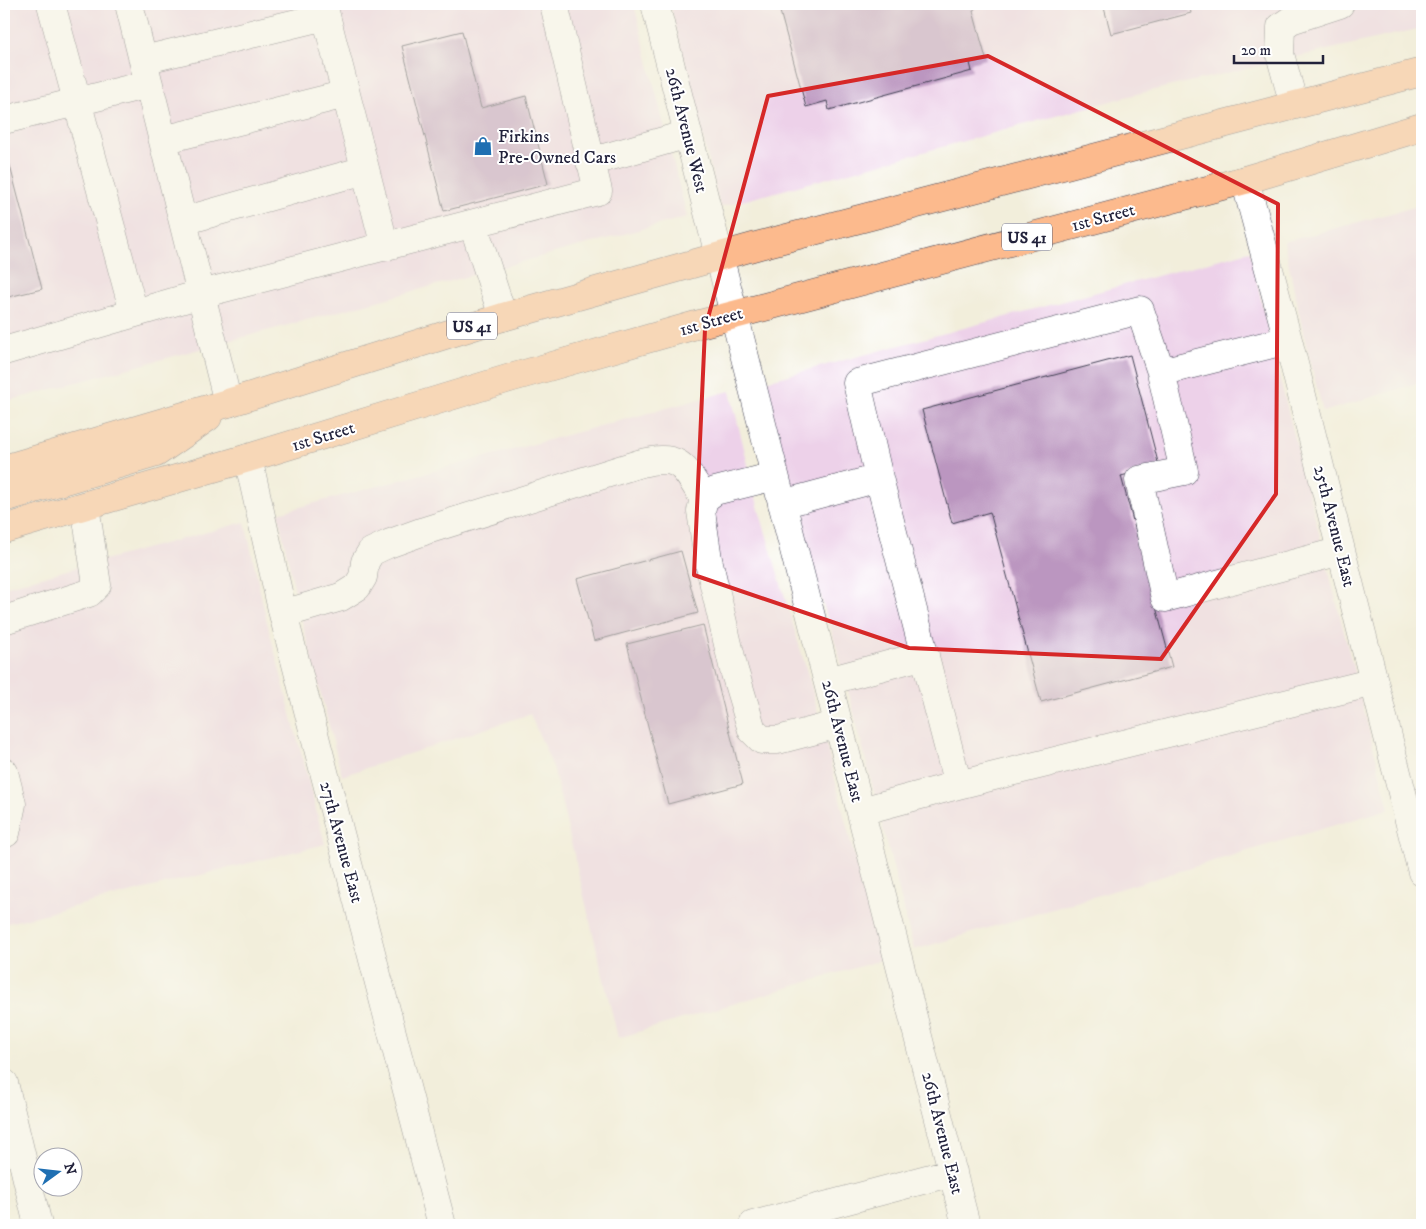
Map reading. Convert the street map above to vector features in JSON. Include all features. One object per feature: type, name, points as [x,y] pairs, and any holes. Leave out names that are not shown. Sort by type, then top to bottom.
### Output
[{"type":"main road","name":"US 41","points":[[4,469],[228,403],[503,317],[718,257],[1422,72]]},
{"type":"main road","name":"1st Street","points":[[4,529],[248,458],[510,378],[733,315],[1244,180],[1422,127]]},
{"type":"main road","points":[[4,498],[156,453],[228,403]]},
{"type":"street","points":[[51,4],[134,313]]},
{"type":"street","points":[[129,4],[228,403]]},
{"type":"street","points":[[4,351],[201,294],[598,191],[554,4]]},
{"type":"street","name":"26th Avenue West","points":[[655,4],[718,257]]},
{"type":"street","points":[[1294,105],[1280,54],[1281,27],[1290,20],[1340,4]]},
{"type":"street","points":[[4,120],[77,102],[146,72],[325,10],[385,247]]},
{"type":"street","points":[[163,140],[346,94]]},
{"type":"street","points":[[590,162],[688,134]]},
{"type":"street","points":[[183,221],[365,170]]},
{"type":"street","name":"25th Avenue East","points":[[1244,180],[1288,340],[1422,872]]},
{"type":"street","points":[[473,224],[503,317]]},
{"type":"street","name":"26th Avenue East","points":[[718,257],[966,1225]]},
{"type":"street","points":[[958,785],[879,478],[857,383],[1140,310],[1161,372],[1184,471],[1139,480],[1165,598],[1341,551]]},
{"type":"street","points":[[1161,372],[1288,340]]},
{"type":"street","name":"27th Avenue East","points":[[248,458],[283,614],[442,1225]]},
{"type":"street","points":[[283,614],[341,597],[357,587],[371,552],[388,544],[424,531],[656,459],[670,460],[682,465],[704,499]]},
{"type":"street","points":[[775,476],[716,491],[704,499],[701,511],[708,559],[734,670],[752,730],[762,740],[778,740],[839,724]]},
{"type":"street","points":[[782,504],[879,478]]},
{"type":"street","points":[[4,620],[89,593],[97,585],[85,506]]},
{"type":"street","points":[[828,681],[925,655]]},
{"type":"street","points":[[861,811],[958,785],[1374,682]]},
{"type":"street","points":[[4,772],[12,804],[6,833],[4,834]]},
{"type":"street","points":[[4,1083],[38,1225]]},
{"type":"street","points":[[753,1225],[953,1172]]},
{"type":"highlighted area","points":[[988,56],[1278,204],[1276,494],[1161,659],[909,648],[694,575],[705,329],[768,96]]},
{"type":"shaded area","points":[[4,4],[634,4],[687,217],[4,402]]},
{"type":"shaded area","points":[[670,4],[1422,4],[1422,28],[1137,94],[720,207]]},
{"type":"shaded area","points":[[1422,205],[1422,382],[1323,412],[1304,336],[1284,242]]},
{"type":"shaded area","points":[[1250,251],[1271,344],[1389,809],[914,950],[841,662],[792,501],[763,382]]},
{"type":"shaded area","points":[[730,391],[759,510],[811,685],[881,960],[618,1038],[553,767],[530,714],[342,776],[299,610],[278,513]]},
{"type":"shaded area","points":[[245,522],[266,618],[325,844],[4,924],[4,587]]},
{"type":"building","points":[[778,4],[973,4],[975,8],[973,11],[986,59],[970,63],[972,71],[829,110],[827,101],[806,107]]},
{"type":"building","points":[[1103,4],[1189,4],[1191,13],[1111,34]]},
{"type":"building","name":"Firkins Pre-Owned Cars","points":[[462,31],[481,108],[526,96],[548,184],[444,211],[402,46]]},
{"type":"building","points":[[4,143],[42,289],[4,298]]},
{"type":"building","points":[[1130,355],[1159,466],[1121,476],[1172,667],[1041,702],[990,512],[952,523],[922,410]]},
{"type":"building","points":[[681,551],[698,613],[594,641],[577,579]]},
{"type":"building","points":[[703,625],[743,784],[668,804],[627,644]]},
{"type":"place","name":"Firkins Pre-Owned Cars","points":[[483,146]]}]
